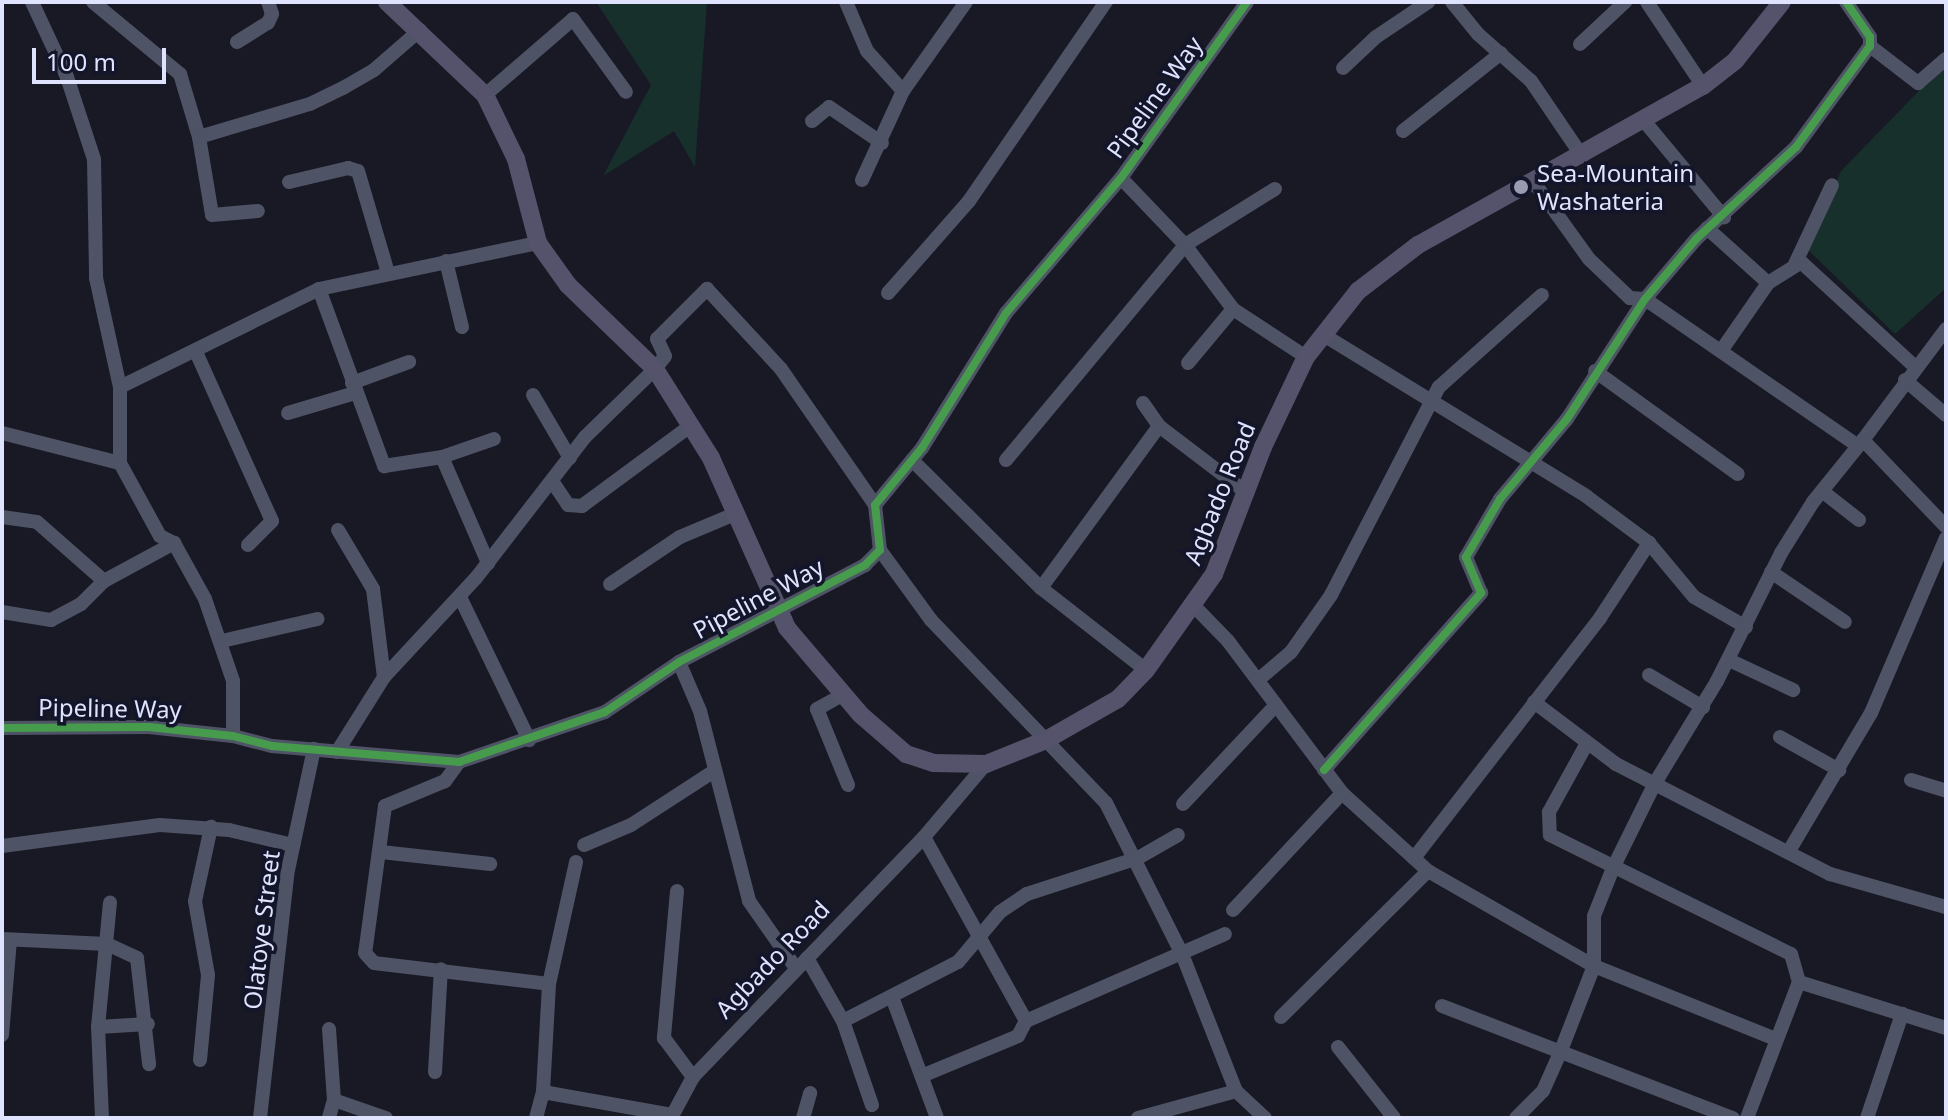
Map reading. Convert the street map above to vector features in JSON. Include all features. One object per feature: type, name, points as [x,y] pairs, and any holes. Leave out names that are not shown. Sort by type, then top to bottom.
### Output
[{"type":"main road","points":[[387,2],[420,30],[485,95],[516,159],[538,243],[568,285],[655,369],[737,513],[777,611],[844,694],[906,754],[933,763],[986,764]]},
{"type":"main road","name":"Agbado Road","points":[[986,764],[1046,740],[1125,695],[1146,670],[1214,574],[1306,357],[1322,334],[1377,273],[1703,86],[1735,61],[1782,2]]},
{"type":"street","points":[[32,2],[67,77],[94,159],[96,278],[120,387],[120,463],[160,536],[174,543],[222,641],[236,696],[233,736]]},
{"type":"street","points":[[93,2],[180,74],[199,137],[212,215],[258,211]]},
{"type":"street","points":[[237,42],[268,23],[272,14],[268,2]]},
{"type":"street","points":[[846,2],[867,51],[903,91]]},
{"type":"street","points":[[862,180],[882,143],[903,91],[966,2]]},
{"type":"street","points":[[888,293],[969,201],[1106,2]]},
{"type":"street","name":"Pipeline Way","points":[[875,505],[912,460],[1006,313],[1121,178],[1247,2]]},
{"type":"street","points":[[1343,68],[1376,37],[1428,2]]},
{"type":"street","points":[[1452,2],[1531,81],[1582,156]]},
{"type":"street","points":[[1580,44],[1625,2]]},
{"type":"street","points":[[1324,770],[1481,593],[1466,557],[1529,461],[1567,419],[1595,371],[1645,299],[1707,228],[1724,217],[1796,147],[1870,46],[1870,37],[1846,2]]},
{"type":"street","points":[[1649,3],[1703,86]]},
{"type":"street","points":[[485,95],[573,19],[626,92]]},
{"type":"street","points":[[199,137],[310,104],[374,70],[420,30]]},
{"type":"street","points":[[1870,46],[1918,83],[1946,59]]},
{"type":"street","points":[[1403,131],[1501,53]]},
{"type":"street","points":[[812,121],[829,107],[882,143]]},
{"type":"street","points":[[1645,122],[1724,217]]},
{"type":"street","points":[[289,182],[348,168],[358,171],[388,273]]},
{"type":"street","points":[[1121,178],[1185,245],[1233,309],[1306,357]]},
{"type":"street","points":[[1533,181],[1589,259],[1630,298],[1645,299],[1861,443],[1946,527]]},
{"type":"street","points":[[1721,351],[1768,283],[1795,264],[1832,185]]},
{"type":"street","points":[[1006,460],[1185,245],[1275,189]]},
{"type":"street","points":[[1707,228],[1768,283]]},
{"type":"street","points":[[120,387],[319,289],[538,243]]},
{"type":"street","points":[[446,261],[462,327]]},
{"type":"street","points":[[1795,264],[1806,264],[1915,367]]},
{"type":"street","points":[[319,289],[384,466],[442,457],[494,439]]},
{"type":"street","points":[[337,752],[384,677],[460,597],[605,414],[655,369],[665,356],[657,339],[707,289],[781,369],[875,505],[880,550],[931,620],[1106,803],[1138,858],[1182,954],[1236,1091],[1265,1118]]},
{"type":"street","points":[[1258,680],[1291,652],[1331,595],[1445,381],[1542,295]]},
{"type":"street","points":[[1188,363],[1233,309]]},
{"type":"street","points":[[1523,1116],[1543,1091],[1560,1053],[1594,966],[1594,916],[1613,868],[1655,783],[1729,660],[1771,572],[1822,491],[1946,329]]},
{"type":"street","points":[[1322,334],[1529,461],[1649,543],[1694,597],[1746,627]]},
{"type":"street","points":[[196,352],[272,521],[248,545]]},
{"type":"street","points":[[288,413],[354,388],[409,362]]},
{"type":"street","points":[[1595,371],[1738,474]]},
{"type":"street","points":[[1905,380],[1946,415]]},
{"type":"street","points":[[533,395],[570,458]]},
{"type":"street","points":[[1143,403],[1159,426],[1247,493]]},
{"type":"street","points":[[552,481],[568,505],[582,506],[690,426]]},
{"type":"street","points":[[1041,588],[1159,426]]},
{"type":"street","points":[[2,433],[120,463]]},
{"type":"street","points":[[442,457],[488,563]]},
{"type":"street","points":[[912,460],[1041,588],[1146,670]]},
{"type":"street","points":[[1822,491],[1859,520]]},
{"type":"street","points":[[610,584],[680,537],[737,513]]},
{"type":"street","points":[[2,517],[37,522],[104,581]]},
{"type":"street","points":[[338,530],[373,589],[384,677]]},
{"type":"street","points":[[1789,851],[1839,770],[1893,667],[1941,560],[1946,538]]},
{"type":"street","points":[[2,612],[51,620],[81,604],[104,581],[174,543]]},
{"type":"street","points":[[1414,858],[1600,618],[1649,543]]},
{"type":"street","name":"Pipeline Way","points":[[2,728],[133,726],[233,736],[257,744],[459,762],[529,740],[617,706],[679,662],[865,565],[880,550]]},
{"type":"street","points":[[1771,572],[1845,622]]},
{"type":"street","points":[[460,597],[529,740]]},
{"type":"street","points":[[1194,606],[1258,680],[1342,793],[1428,871],[1594,966],[1773,1038]]},
{"type":"street","points":[[222,641],[317,619]]},
{"type":"street","points":[[1729,660],[1793,690]]},
{"type":"street","points":[[679,662],[700,711],[749,901],[802,963],[843,1021],[872,1105]]},
{"type":"street","points":[[1649,675],[1703,707]]},
{"type":"street","points":[[844,694],[817,709],[848,785]]},
{"type":"street","points":[[1534,702],[1586,745],[1830,874],[1946,907]]},
{"type":"street","points":[[1183,804],[1276,705]]},
{"type":"street","points":[[1780,737],[1839,770]]},
{"type":"street","points":[[1586,745],[1546,825],[1550,835],[1791,954],[1799,982],[1773,1038],[1747,1118]]},
{"type":"street","name":"Olatoye Street","points":[[260,1118],[293,845],[314,749]]},
{"type":"street","points":[[459,762],[445,781],[385,806],[368,959],[549,984]]},
{"type":"street","name":"Agbado Road","points":[[672,1116],[693,1077],[924,837],[986,764]]},
{"type":"street","points":[[584,845],[631,825],[714,771]]},
{"type":"street","points":[[1911,780],[1946,791]]},
{"type":"street","points":[[1233,910],[1342,793]]},
{"type":"street","points":[[2,846],[160,825],[211,827],[293,845]]},
{"type":"street","points":[[200,1060],[208,975],[195,901],[211,827]]},
{"type":"street","points":[[843,1021],[958,962],[1000,912],[1040,887],[1138,858],[1178,835]]},
{"type":"street","points":[[924,837],[978,940],[1026,1021]]},
{"type":"street","points":[[381,852],[490,864]]},
{"type":"street","points":[[536,1118],[543,1092],[549,984],[576,862]]},
{"type":"street","points":[[1281,1017],[1428,871]]},
{"type":"street","points":[[677,891],[664,1038],[693,1077]]},
{"type":"street","points":[[102,1118],[98,1027],[110,903]]},
{"type":"street","points":[[926,1080],[1018,1036],[1026,1021],[1225,934]]},
{"type":"street","points":[[2,1035],[6,940],[107,944],[137,958],[148,1024],[149,1064]]},
{"type":"street","points":[[435,1072],[441,969]]},
{"type":"street","points":[[1799,982],[1946,1028]]},
{"type":"street","points":[[892,997],[926,1080],[937,1118]]},
{"type":"street","points":[[1442,1006],[1733,1118]]},
{"type":"street","points":[[1867,1118],[1902,1014]]},
{"type":"street","points":[[98,1027],[148,1024]]},
{"type":"street","points":[[329,1029],[334,1100],[329,1118]]},
{"type":"street","points":[[1338,1047],[1394,1118]]},
{"type":"street","points":[[926,1080],[929,1118]]},
{"type":"street","points":[[926,1080],[947,1118]]},
{"type":"street","points":[[1138,1118],[1236,1091]]},
{"type":"street","points":[[543,1092],[672,1116]]},
{"type":"street","points":[[803,1118],[810,1093]]},
{"type":"street","points":[[334,1100],[386,1118]]},
{"type":"green space","points":[[596,2],[707,2],[695,167],[674,131],[603,176],[651,85]]},
{"type":"green space","points":[[1946,63],[1946,288],[1895,334],[1807,249],[1841,171]]},
{"type":"cycle path","points":[[2,728],[149,727],[233,736],[272,746],[459,762],[605,712],[679,662],[865,565],[880,550],[875,505],[922,448],[1006,313],[1121,178],[1247,2]]},
{"type":"cycle path","points":[[1324,770],[1481,593],[1466,557],[1500,499],[1567,419],[1645,299],[1696,239],[1796,147],[1870,46],[1870,37],[1846,2]]},
{"type":"place","name":"Sea-Mountain Washateria","points":[[1521,187]]}]
